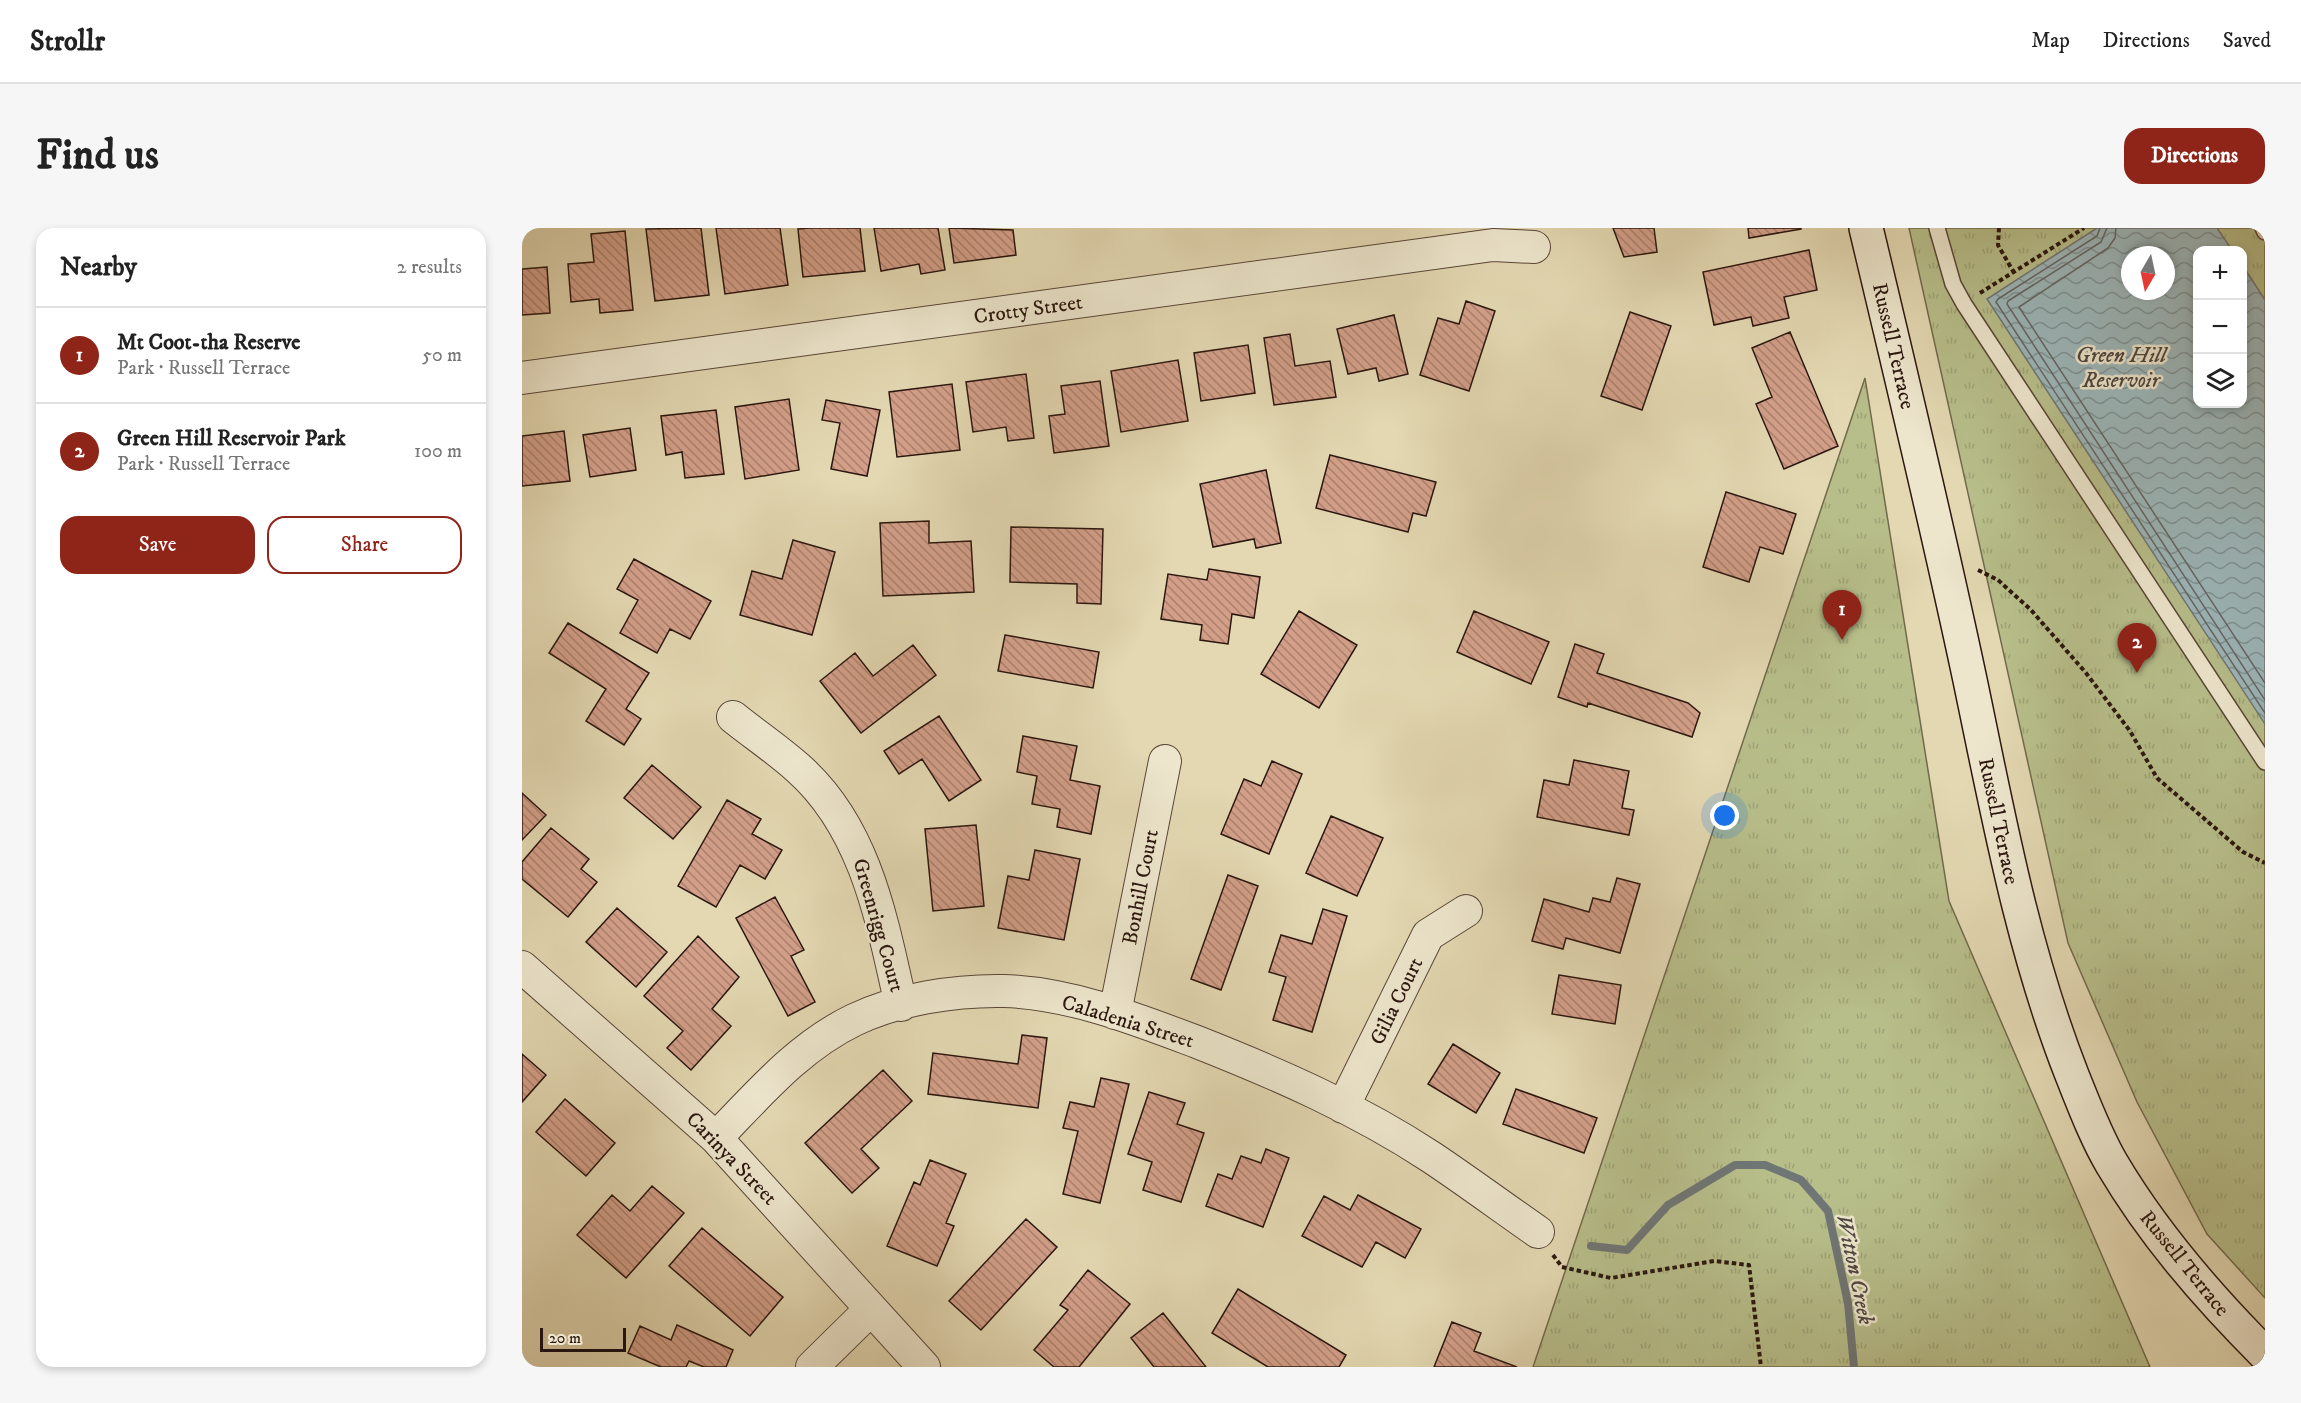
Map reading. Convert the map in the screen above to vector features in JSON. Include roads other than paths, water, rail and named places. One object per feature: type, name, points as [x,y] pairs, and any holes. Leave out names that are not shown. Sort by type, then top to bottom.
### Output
[{"type":"main road","name":"Russell Terrace","points":[[1866,228],[1942,546],[2015,896],[2053,1026],[2079,1092],[2111,1162],[2156,1232],[2221,1310],[2265,1354]]},
{"type":"street","name":"Crotty Street","points":[[522,378],[1493,245],[1534,247]]},
{"type":"street","name":"Greenrigg Court","points":[[733,717],[799,769],[822,793],[839,818],[855,846],[870,881],[901,1005]]},
{"type":"street","name":"Bonhill Court","points":[[1115,1013],[1165,761]]},
{"type":"street","name":"Gilia Court","points":[[1344,1107],[1428,935],[1466,911]]},
{"type":"street","name":"Carinya Street","points":[[522,967],[716,1138],[924,1367]]},
{"type":"street","name":"Caladenia Street","points":[[716,1138],[792,1061],[824,1037],[854,1020],[901,1005],[970,992],[1005,991],[1046,996],[1115,1013],[1250,1063],[1344,1107],[1430,1157],[1538,1232]]},
{"type":"street","points":[[812,1367],[872,1309]]},
{"type":"lane","points":[[1937,228],[1953,284],[1964,304],[2265,762]]},
{"type":"water","name":"Green Hill Reservoir","points":[[2097,228],[2217,228],[2229,246],[2193,246],[2193,408],[2247,408],[2247,272],[2265,300],[2265,724],[1987,299]]},
{"type":"waterway","name":"Witton Creek","points":[[1591,1246],[1627,1250],[1668,1205],[1735,1165],[1765,1165],[1801,1180],[1828,1211],[1848,1303],[1854,1367]]},
{"type":"place","name":"Mt Coot-tha Reserve","points":[[1842,640]]},
{"type":"place","name":"Green Hill Reservoir Park","points":[[2137,673]]}]
